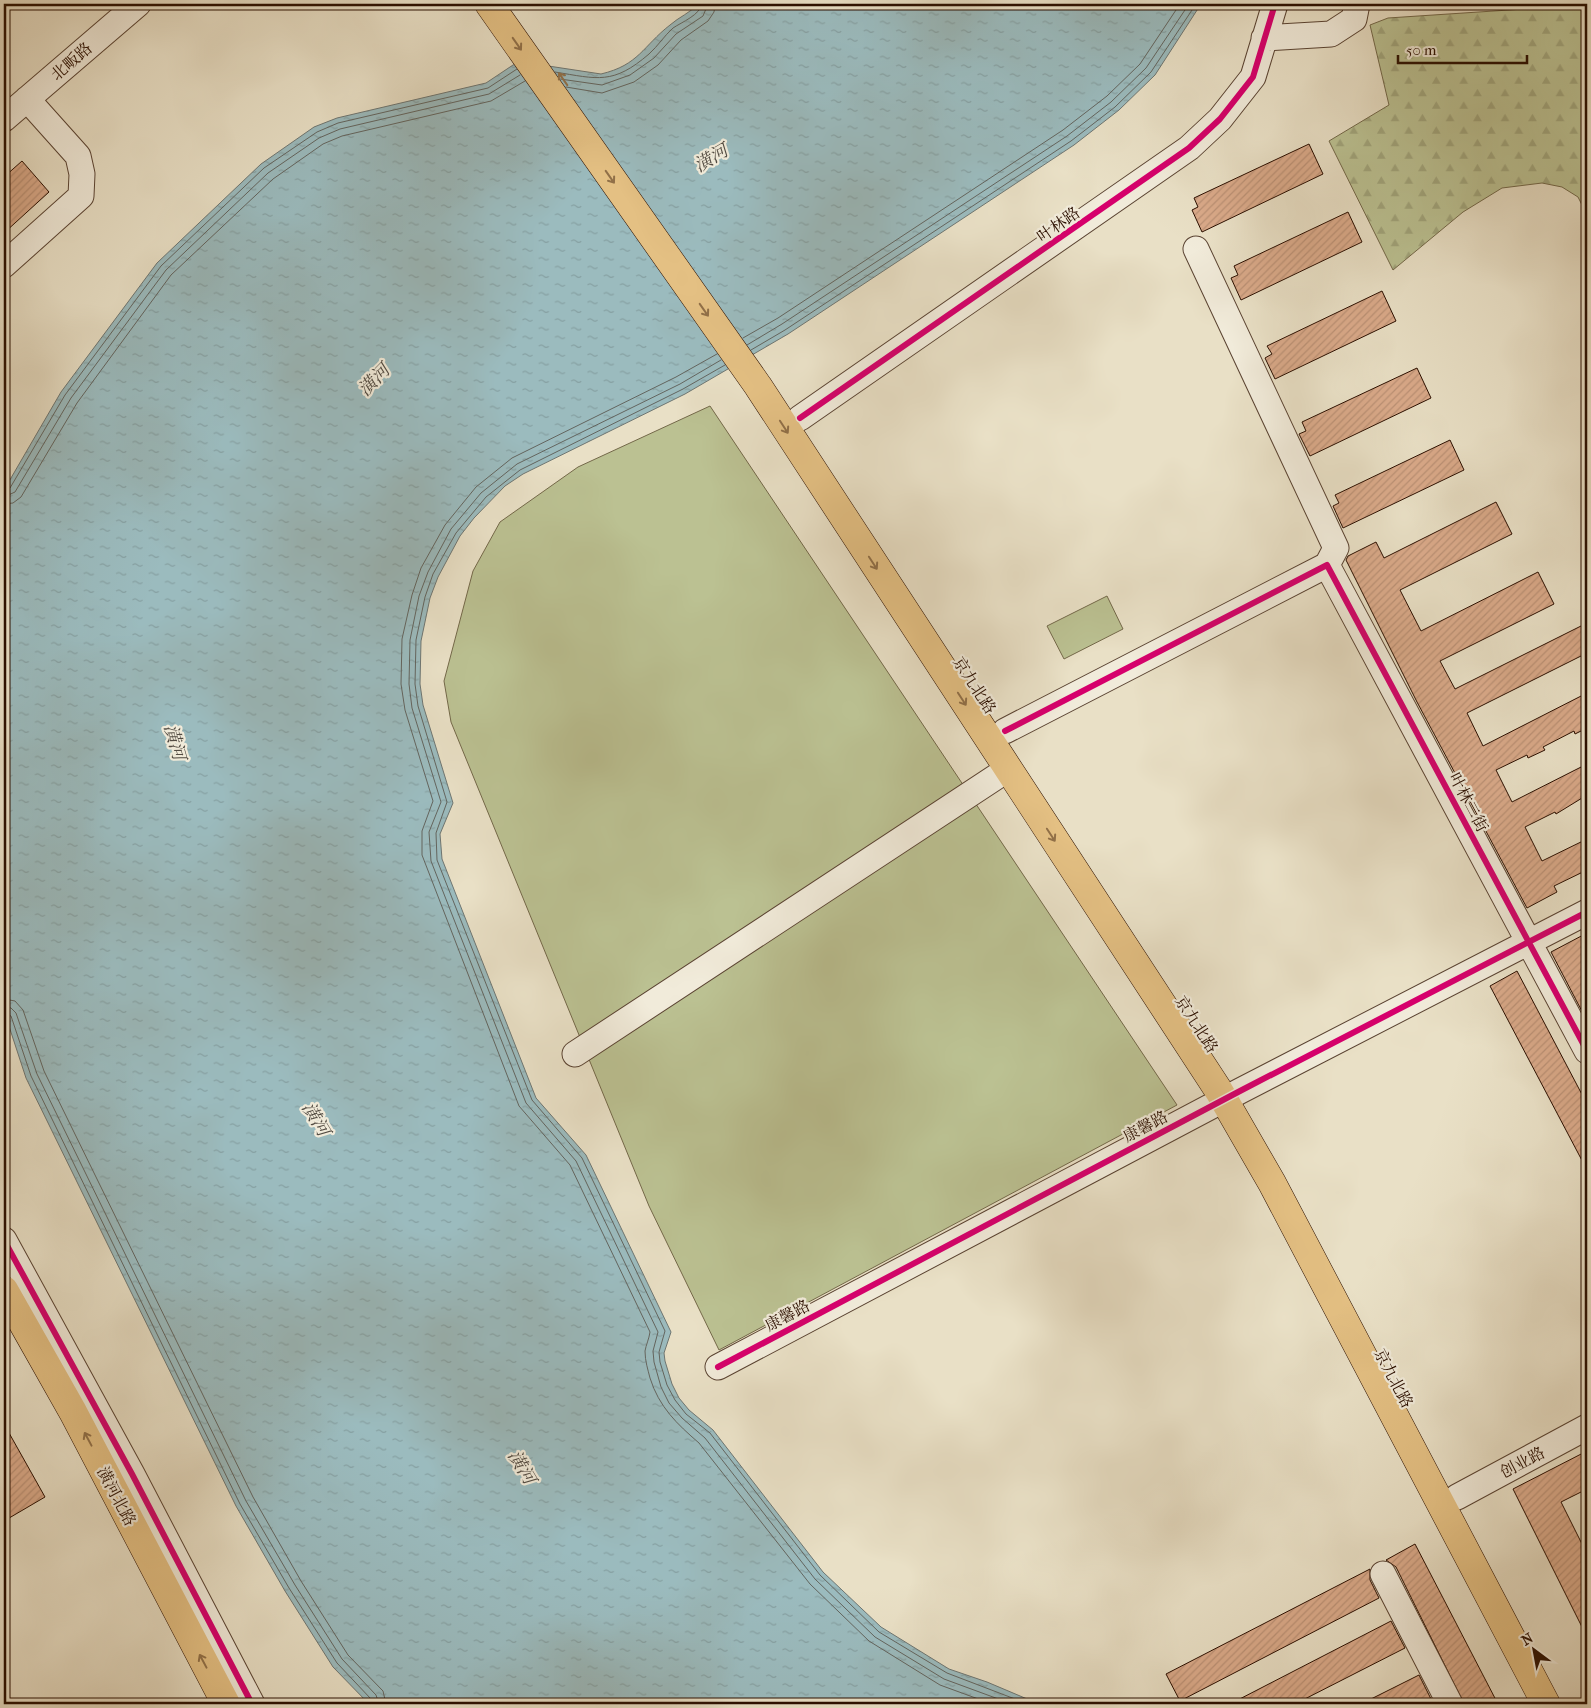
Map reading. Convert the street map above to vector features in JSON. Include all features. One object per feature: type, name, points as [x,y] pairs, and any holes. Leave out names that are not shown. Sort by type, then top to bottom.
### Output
[{"type":"main road","points":[[489,4],[765,381]]},
{"type":"main road","points":[[511,4],[765,381]]},
{"type":"main road","name":"京九北路","points":[[765,381],[800,418],[1005,731],[1232,1095],[1285,1206],[1546,1704]]},
{"type":"main road","name":"京九北路","points":[[765,381],[1008,770],[1288,1174],[1567,1704]]},
{"type":"main road","name":"潢河北路","points":[[4,1290],[73,1412],[226,1704]]},
{"type":"main road","name":"潢河北路","points":[[4,1326],[58,1420],[205,1704]]},
{"type":"street","name":"北畈路","points":[[4,119],[138,4]]},
{"type":"street","name":"叶林路","points":[[800,418],[1189,148],[1220,119],[1253,76],[1274,4]]},
{"type":"street","points":[[1264,38],[1331,34],[1354,19],[1357,4]]},
{"type":"street","points":[[4,264],[81,196],[82,191],[82,174],[78,156],[27,98]]},
{"type":"street","points":[[1005,731],[1327,566],[1336,548],[1196,249]]},
{"type":"street","name":"叶林二街","points":[[1327,566],[1587,1051]]},
{"type":"street","points":[[575,1054],[1008,770]]},
{"type":"street","name":"康馨路","points":[[718,1367],[1232,1095],[1587,912]]},
{"type":"street","points":[[4,1240],[132,1474],[252,1704]]},
{"type":"street","name":"创业路","points":[[1457,1497],[1587,1427]]},
{"type":"street","points":[[1383,1574],[1450,1704]]},
{"type":"green space","points":[[1527,4],[1587,4],[1587,215],[1578,197],[1562,187],[1542,183],[1502,188],[1463,212],[1393,270],[1329,141],[1389,105],[1370,25],[1388,18],[1524,9]]},
{"type":"green space","points":[[710,406],[1177,1105],[719,1350],[649,1206],[451,722],[444,681],[473,571],[500,522],[578,467]]},
{"type":"green space","points":[[1107,596],[1123,629],[1064,659],[1047,626]]},
{"type":"water","name":"潢河","points":[[698,4],[1201,4],[1155,75],[1119,110],[1074,145],[788,334],[685,394],[523,474],[505,486],[474,518],[460,536],[438,577],[430,598],[421,641],[420,684],[423,705],[453,803],[440,834],[442,859],[536,1098],[586,1155],[671,1332],[664,1353],[672,1384],[679,1398],[689,1410],[713,1430],[823,1572],[881,1627],[949,1669],[987,1682],[1039,1704],[369,1704],[333,1667],[285,1591],[236,1506],[26,1078],[4,1011],[4,490],[61,392],[157,263],[261,164],[314,127],[337,118],[486,83],[513,65],[522,62],[601,74],[614,70],[624,66],[640,54],[673,22]]},
{"type":"building","points":[[1309,144],[1323,174],[1202,232],[1192,210],[1198,207],[1194,198]]},
{"type":"building","points":[[22,161],[49,192],[4,233],[4,177]]},
{"type":"building","points":[[1348,212],[1362,242],[1241,300],[1231,278],[1238,275],[1234,266]]},
{"type":"building","points":[[1382,291],[1396,321],[1275,379],[1265,358],[1272,354],[1267,346]]},
{"type":"building","points":[[1417,368],[1431,398],[1310,456],[1299,434],[1306,431],[1302,422]]},
{"type":"building","points":[[1450,440],[1464,470],[1343,528],[1333,506],[1339,503],[1335,495]]},
{"type":"building","points":[[1496,502],[1512,534],[1400,590],[1421,631],[1538,572],[1554,604],[1440,661],[1455,689],[1587,623],[1587,653],[1467,713],[1483,746],[1587,693],[1587,728],[1575,734],[1574,731],[1543,747],[1545,750],[1528,758],[1527,755],[1496,770],[1512,802],[1587,764],[1587,795],[1556,814],[1555,812],[1525,827],[1542,861],[1587,839],[1587,870],[1554,886],[1557,892],[1527,908],[1417,702],[1346,560],[1348,556],[1376,542],[1384,558]]},
{"type":"building","points":[[1587,933],[1587,1021],[1551,952]]},
{"type":"building","points":[[1517,971],[1587,1104],[1587,1170],[1490,986]]},
{"type":"building","points":[[4,1424],[45,1497],[4,1521]]},
{"type":"building","points":[[1587,1451],[1587,1489],[1561,1502],[1587,1554],[1587,1637],[1513,1489]]},
{"type":"building","points":[[1415,1544],[1498,1704],[1464,1704],[1396,1567],[1386,1560]]},
{"type":"building","points":[[1370,1569],[1370,1580],[1379,1598],[1180,1701],[1166,1674]]},
{"type":"building","points":[[1391,1621],[1405,1648],[1295,1704],[1230,1704]]},
{"type":"building","points":[[1419,1675],[1432,1701],[1426,1704],[1361,1704]]},
{"type":"cycle path","points":[[800,418],[1189,148],[1220,119],[1253,77],[1275,4]]},
{"type":"cycle path","points":[[1005,731],[1327,565],[1587,1051]]},
{"type":"cycle path","points":[[718,1367],[1240,1091],[1587,912]]},
{"type":"cycle path","points":[[4,1240],[132,1474],[252,1704]]}]
